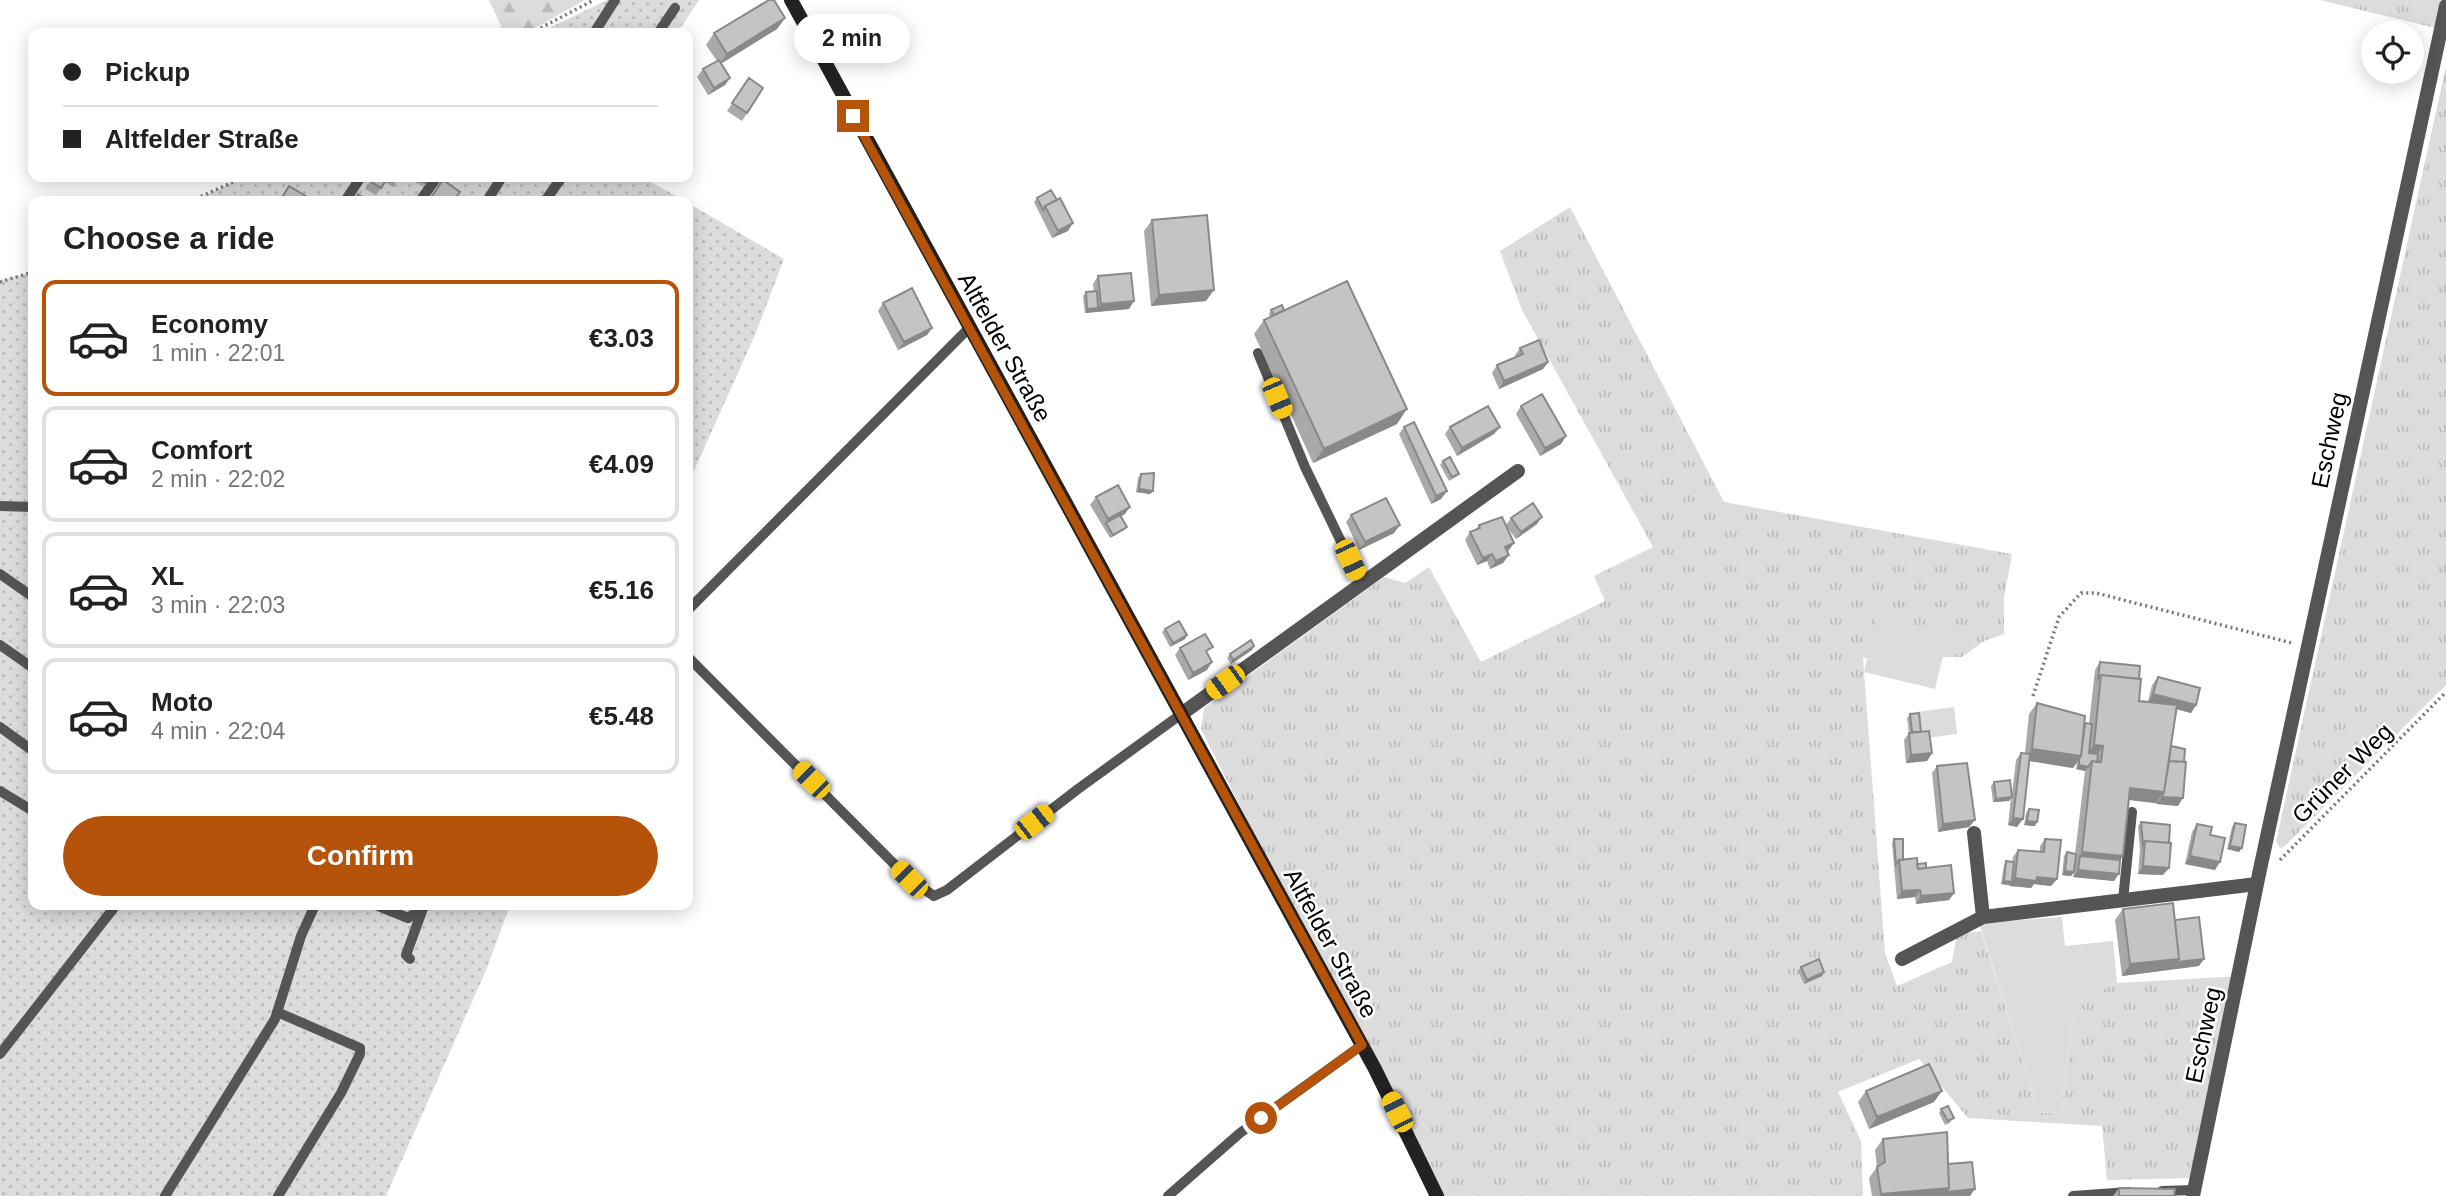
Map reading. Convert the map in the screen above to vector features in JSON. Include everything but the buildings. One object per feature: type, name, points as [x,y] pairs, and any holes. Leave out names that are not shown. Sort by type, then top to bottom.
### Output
[{"type":"street","name":"Altfelder Straße","points":[[791,0],[1362,1045],[1437,1196]]},
{"type":"street","name":"Eschweg","points":[[2194,1193],[2258,879],[2446,6]]},
{"type":"street","points":[[1180,715],[1518,471]]},
{"type":"street","points":[[1974,833],[1983,918]]},
{"type":"street","points":[[1902,959],[1983,918],[2258,879]]},
{"type":"lane","points":[[597,28],[615,0]]},
{"type":"lane","points":[[661,28],[675,8]]},
{"type":"lane","points":[[693,605],[969,328]]},
{"type":"lane","points":[[1258,353],[1305,467],[1361,583]]},
{"type":"lane","points":[[0,506],[28,507]]},
{"type":"lane","points":[[0,574],[28,594]]},
{"type":"lane","points":[[0,645],[28,665]]},
{"type":"lane","points":[[693,662],[909,879],[934,896],[947,890],[1077,789],[1180,715]]},
{"type":"lane","points":[[0,727],[28,747]]},
{"type":"lane","points":[[0,791],[28,808]]},
{"type":"lane","points":[[2123,900],[2132,812]]},
{"type":"lane","points":[[0,1054],[112,910]]},
{"type":"lane","points":[[165,1196],[278,1012],[301,936],[313,910]]},
{"type":"lane","points":[[388,910],[408,918],[421,910]]},
{"type":"lane","points":[[410,959],[406,955],[423,910]]},
{"type":"lane","points":[[278,1012],[360,1048],[360,1054],[341,1093],[278,1196]]},
{"type":"lane","points":[[1168,1196],[1240,1133],[1362,1045]]},
{"type":"lane","points":[[2073,1196],[2194,1193]]},
{"type":"path","points":[[541,28],[594,0]]},
{"type":"path","points":[[202,196],[233,182]]},
{"type":"path","points":[[0,282],[28,274]]},
{"type":"path","points":[[2033,696],[2059,617],[2081,593],[2096,593],[2308,647]]},
{"type":"path","name":"Grüner Weg","points":[[2258,879],[2446,692]]},
{"type":"green space","points":[[489,0],[585,0],[535,28],[502,28]]},
{"type":"green space","points":[[607,0],[699,0],[680,28],[549,28]]},
{"type":"green space","points":[[2320,0],[2446,0],[2446,30],[2424,25],[2424,21],[2406,21]]},
{"type":"green space","points":[[2446,66],[2446,685],[2280,848],[2276,842]]},
{"type":"green space","points":[[233,182],[651,182],[676,196],[204,196]]},
{"type":"green space","points":[[693,206],[784,259],[755,335],[693,473]]},
{"type":"green space","points":[[1570,207],[1724,502],[2012,554],[2004,598],[2004,634],[1984,641],[1962,657],[1863,658],[1885,953],[1897,986],[1952,962],[1957,934],[1981,931],[2039,1113],[2061,1112],[2075,1002],[2117,983],[2240,976],[2193,1178],[2107,1180],[2102,1126],[1968,1118],[1919,1059],[1838,1092],[1861,1141],[1863,1196],[1437,1196],[1201,729],[1204,708],[1384,577],[1405,583],[1429,567],[1481,662],[1605,601],[1594,576],[1653,547],[1522,310],[1500,251]]},
{"type":"green space","points":[[28,273],[28,910],[508,910],[487,968],[386,1196],[0,1196],[0,280]]},
{"type":"green space","points":[[1877,618],[1948,635],[1935,689],[1864,672]]},
{"type":"green space","points":[[1954,707],[1957,734],[1919,739],[1916,712]]},
{"type":"green space","points":[[2062,917],[2065,946],[2113,941],[2117,983],[2075,1002],[2061,1112],[2039,1113],[1979,923]]},
{"type":"route","points":[[853,116],[1362,1045],[1261,1118]]}]
